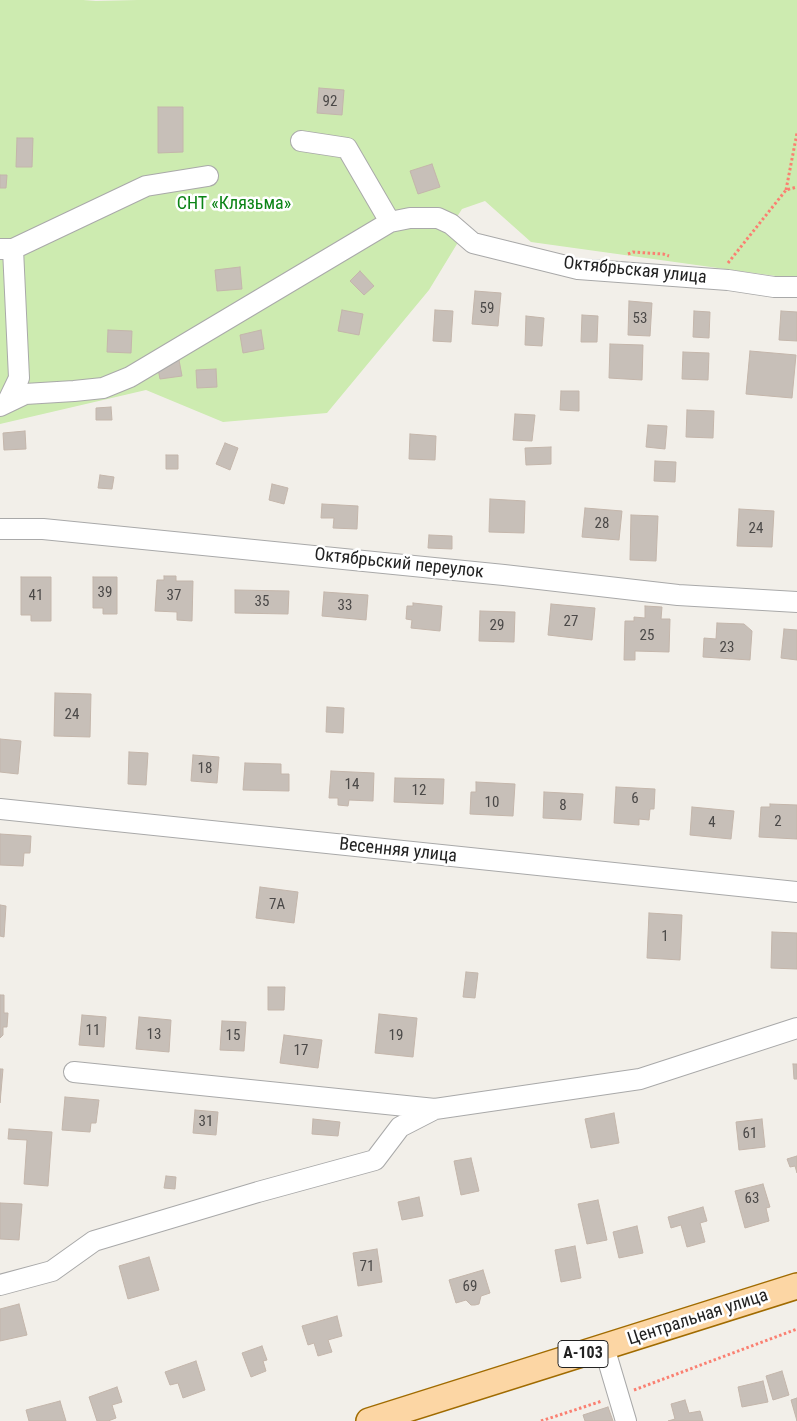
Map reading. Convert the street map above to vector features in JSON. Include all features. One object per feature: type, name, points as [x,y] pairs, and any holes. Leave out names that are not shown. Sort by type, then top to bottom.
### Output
[{"type":"main road","name":"Центральная улица","points":[[369,1421],[797,1286]]},
{"type":"street","points":[[4,404],[25,394],[74,392],[103,388],[130,377],[390,222],[347,148],[301,140]]},
{"type":"street","points":[[4,404],[19,378],[6,249],[146,186],[208,176]]},
{"type":"street","name":"Октябрьская улица","points":[[390,222],[410,218],[438,218],[451,224],[473,243],[578,269],[728,280],[774,287],[797,287]]},
{"type":"street","name":"Октябрьский переулок","points":[[0,529],[43,529],[678,594],[797,602]]},
{"type":"street","name":"Весенняя улица","points":[[0,810],[797,892]]},
{"type":"street","points":[[74,1072],[434,1109],[640,1079],[797,1028]]},
{"type":"street","points":[[0,1285],[52,1271],[94,1241],[258,1192],[375,1160],[400,1127],[434,1109]]},
{"type":"street","points":[[604,1348],[626,1421]]},
{"type":"path","points":[[728,280],[727,265],[786,190],[797,133]]},
{"type":"path","points":[[786,190],[797,187]]},
{"type":"path","points":[[541,1421],[618,1396],[797,1329]]},
{"type":"green space","name":"СНТ «Клязьма»","points":[[0,0],[797,0],[797,279],[531,242],[485,201],[462,209],[446,234],[460,239],[429,290],[327,413],[223,422],[146,390],[0,424]]},
{"type":"building","points":[[319,88],[344,90],[342,115],[317,113]]},
{"type":"building","points":[[158,107],[183,107],[183,152],[158,153]]},
{"type":"building","points":[[17,138],[33,138],[32,167],[16,167]]},
{"type":"building","points":[[432,164],[440,187],[418,194],[410,171]]},
{"type":"building","points":[[0,175],[7,175],[6,188],[0,188]]},
{"type":"building","points":[[240,267],[242,289],[217,291],[215,270]]},
{"type":"building","points":[[360,271],[374,286],[364,295],[350,281]]},
{"type":"building","points":[[475,291],[501,293],[498,326],[472,324]]},
{"type":"building","points":[[629,301],[652,303],[650,336],[628,335]]},
{"type":"building","points":[[342,310],[363,314],[359,335],[338,331]]},
{"type":"building","points":[[435,310],[453,311],[451,342],[433,341]]},
{"type":"building","points":[[694,311],[710,312],[709,338],[693,337]]},
{"type":"building","points":[[781,311],[797,312],[797,341],[779,340]]},
{"type":"building","points":[[582,315],[598,316],[597,342],[581,342]]},
{"type":"building","points":[[526,316],[544,318],[542,346],[525,345]]},
{"type":"building","points":[[108,330],[132,331],[131,353],[107,352]]},
{"type":"building","points":[[261,330],[264,349],[243,353],[240,335]]},
{"type":"building","points":[[610,344],[643,345],[642,380],[609,378]]},
{"type":"building","points":[[750,351],[796,355],[792,398],[746,394]]},
{"type":"building","points":[[683,352],[709,353],[708,380],[682,379]]},
{"type":"building","points":[[179,360],[182,376],[160,379],[157,364]]},
{"type":"building","points":[[216,369],[217,387],[197,388],[196,370]]},
{"type":"building","points":[[561,391],[579,391],[579,411],[560,410]]},
{"type":"building","points":[[111,407],[112,420],[96,420],[96,408]]},
{"type":"building","points":[[687,410],[714,411],[713,438],[686,437]]},
{"type":"building","points":[[515,414],[535,415],[532,441],[513,440]]},
{"type":"building","points":[[648,425],[667,426],[665,449],[646,447]]},
{"type":"building","points":[[25,431],[26,449],[4,450],[3,433]]},
{"type":"building","points":[[410,434],[436,436],[435,460],[409,459]]},
{"type":"building","points":[[225,443],[238,448],[230,470],[216,464]]},
{"type":"building","points":[[551,447],[551,464],[526,465],[525,448]]},
{"type":"building","points":[[166,455],[178,455],[178,469],[166,469]]},
{"type":"building","points":[[655,461],[676,462],[675,482],[654,481]]},
{"type":"building","points":[[100,475],[114,477],[112,489],[98,488]]},
{"type":"building","points":[[272,484],[288,488],[284,504],[269,500]]},
{"type":"building","points":[[490,499],[525,501],[524,533],[489,532]]},
{"type":"building","points":[[322,504],[358,506],[357,529],[333,528],[334,518],[321,518]]},
{"type":"building","points":[[585,508],[622,511],[619,540],[582,537]]},
{"type":"building","points":[[739,509],[774,511],[772,547],[737,546]]},
{"type":"building","points":[[631,515],[658,516],[656,561],[630,560]]},
{"type":"building","points":[[429,535],[452,536],[452,549],[428,548]]},
{"type":"building","points":[[164,576],[176,576],[176,581],[193,581],[192,621],[177,620],[177,612],[155,611],[157,580],[164,580]]},
{"type":"building","points":[[21,577],[51,577],[51,621],[31,621],[31,615],[21,615]]},
{"type":"building","points":[[93,577],[117,577],[117,614],[103,614],[103,608],[93,608]]},
{"type":"building","points":[[235,590],[289,591],[288,614],[235,613]]},
{"type":"building","points":[[324,592],[368,595],[366,620],[322,616]]},
{"type":"building","points":[[413,603],[442,606],[440,631],[411,628],[412,620],[406,619],[407,606],[413,606]]},
{"type":"building","points":[[551,604],[595,608],[592,640],[548,635]]},
{"type":"building","points":[[645,606],[662,607],[661,619],[670,619],[669,652],[635,651],[635,660],[624,660],[625,621],[634,621],[634,617],[645,618]]},
{"type":"building","points":[[480,611],[515,612],[514,642],[479,641]]},
{"type":"building","points":[[717,623],[744,624],[752,631],[750,660],[703,657],[704,638],[716,639]]},
{"type":"building","points":[[784,629],[797,630],[797,660],[781,658]]},
{"type":"building","points":[[55,693],[91,694],[90,737],[54,736]]},
{"type":"building","points":[[327,707],[344,708],[343,733],[326,732]]},
{"type":"building","points":[[0,739],[21,741],[18,774],[0,772]]},
{"type":"building","points":[[129,752],[148,753],[146,785],[128,784]]},
{"type":"building","points":[[193,755],[219,757],[217,783],[191,781]]},
{"type":"building","points":[[245,763],[281,764],[281,774],[289,774],[289,791],[243,790]]},
{"type":"building","points":[[331,771],[374,773],[373,801],[349,800],[348,806],[338,805],[338,798],[329,798]]},
{"type":"building","points":[[395,778],[444,779],[443,804],[394,802]]},
{"type":"building","points":[[476,782],[515,784],[513,816],[470,814],[471,792],[476,792]]},
{"type":"building","points":[[616,787],[655,789],[654,809],[650,809],[649,820],[639,819],[639,825],[614,823]]},
{"type":"building","points":[[544,792],[583,794],[581,820],[543,818]]},
{"type":"building","points":[[770,804],[797,805],[797,839],[759,837],[761,807],[770,807]]},
{"type":"building","points":[[692,807],[734,811],[731,839],[690,835]]},
{"type":"building","points":[[0,834],[31,836],[30,853],[24,853],[23,866],[0,865]]},
{"type":"building","points":[[260,887],[298,892],[294,923],[256,918]]},
{"type":"building","points":[[0,905],[6,906],[4,937],[0,936]]},
{"type":"building","points":[[649,913],[682,915],[680,960],[647,958]]},
{"type":"building","points":[[772,932],[797,933],[797,969],[771,968]]},
{"type":"building","points":[[466,972],[478,973],[475,998],[463,997]]},
{"type":"building","points":[[268,987],[285,987],[284,1010],[268,1010]]},
{"type":"building","points":[[0,995],[4,995],[4,1013],[8,1013],[7,1027],[3,1027],[3,1035],[0,1038]]},
{"type":"building","points":[[379,1014],[417,1018],[413,1057],[375,1053]]},
{"type":"building","points":[[82,1015],[106,1017],[104,1047],[79,1045]]},
{"type":"building","points":[[139,1017],[171,1020],[169,1052],[136,1049]]},
{"type":"building","points":[[222,1021],[246,1022],[244,1051],[220,1050]]},
{"type":"building","points":[[284,1035],[322,1040],[318,1068],[280,1063]]},
{"type":"building","points":[[793,1064],[797,1064],[797,1079],[794,1079]]},
{"type":"building","points":[[0,1069],[3,1069],[0,1103]]},
{"type":"building","points":[[65,1097],[99,1100],[96,1123],[91,1123],[90,1132],[62,1130]]},
{"type":"building","points":[[195,1110],[218,1112],[216,1135],[193,1133]]},
{"type":"building","points":[[614,1113],[619,1143],[591,1148],[585,1119]]},
{"type":"building","points":[[313,1119],[340,1122],[338,1136],[312,1134]]},
{"type":"building","points":[[762,1119],[765,1147],[739,1150],[736,1122]]},
{"type":"building","points":[[9,1129],[52,1132],[48,1186],[24,1184],[27,1140],[8,1139]]},
{"type":"building","points":[[797,1156],[797,1173],[795,1166],[790,1167],[787,1159]]},
{"type":"building","points":[[471,1158],[479,1191],[461,1195],[454,1161]]},
{"type":"building","points":[[166,1176],[176,1177],[175,1189],[164,1188]]},
{"type":"building","points":[[763,1184],[770,1207],[766,1208],[769,1221],[745,1228],[735,1191]]},
{"type":"building","points":[[419,1197],[423,1216],[402,1220],[398,1202]]},
{"type":"building","points":[[598,1200],[607,1240],[587,1244],[578,1204]]},
{"type":"building","points":[[0,1203],[22,1204],[19,1240],[0,1239]]},
{"type":"building","points":[[703,1207],[707,1221],[700,1223],[705,1242],[687,1247],[681,1225],[671,1228],[668,1217]]},
{"type":"building","points":[[637,1226],[643,1253],[619,1258],[613,1232]]},
{"type":"building","points":[[575,1246],[581,1278],[561,1282],[555,1250]]},
{"type":"building","points":[[377,1249],[382,1282],[358,1286],[353,1253]]},
{"type":"building","points":[[149,1257],[159,1290],[128,1299],[119,1266]]},
{"type":"building","points":[[483,1270],[490,1293],[481,1296],[479,1304],[471,1305],[466,1300],[456,1303],[449,1280]]},
{"type":"building","points":[[19,1304],[27,1335],[0,1341],[0,1309]]},
{"type":"building","points":[[337,1316],[342,1336],[328,1340],[332,1352],[318,1356],[314,1343],[308,1345],[302,1326]]},
{"type":"building","points":[[262,1346],[267,1360],[263,1361],[266,1371],[251,1377],[242,1353]]},
{"type":"building","points":[[196,1361],[205,1390],[183,1398],[178,1383],[170,1385],[165,1372]]},
{"type":"building","points":[[782,1371],[789,1395],[773,1400],[766,1376]]},
{"type":"building","points":[[763,1381],[768,1402],[742,1407],[738,1387]]},
{"type":"building","points":[[117,1387],[122,1402],[112,1405],[116,1418],[108,1421],[97,1421],[89,1397]]},
{"type":"building","points":[[797,1398],[797,1421],[791,1400]]},
{"type":"building","points":[[685,1400],[689,1413],[700,1411],[703,1421],[668,1421],[675,1419],[671,1404]]},
{"type":"building","points":[[60,1401],[66,1421],[29,1421],[26,1410]]},
{"type":"building","points":[[608,1407],[613,1421],[585,1421],[583,1415]]}]
